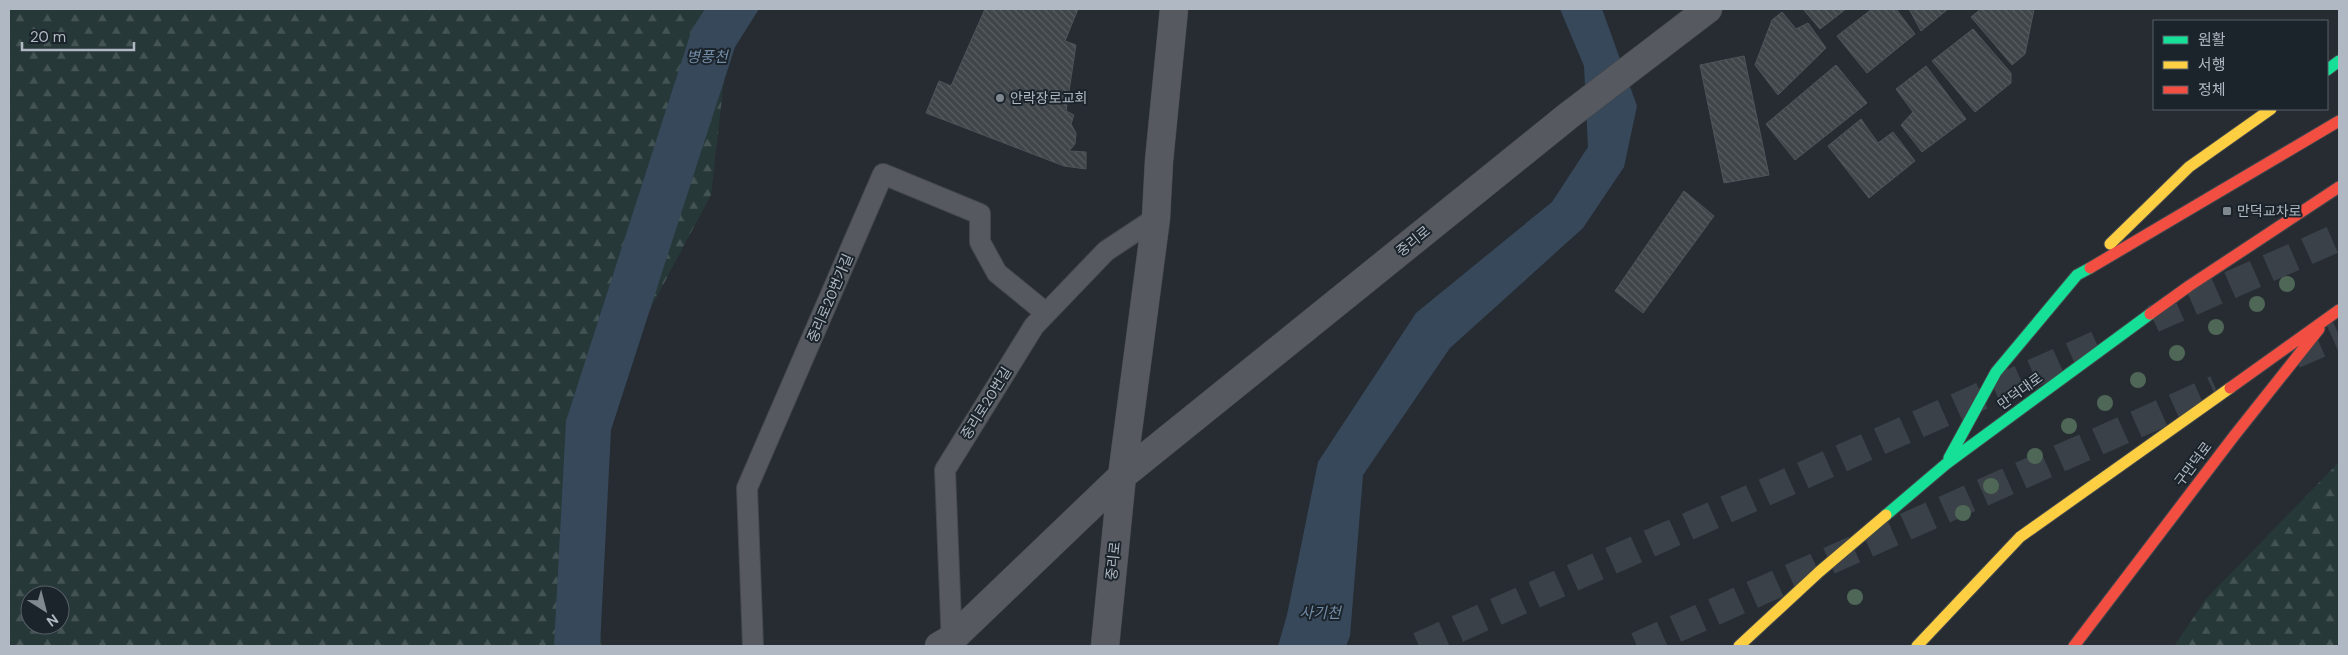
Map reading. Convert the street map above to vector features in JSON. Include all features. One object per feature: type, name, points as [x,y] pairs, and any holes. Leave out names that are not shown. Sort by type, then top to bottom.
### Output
[{"type":"main road","points":[[2328,69],[2339,61]]},
{"type":"main road","points":[[1946,464],[1996,372],[2077,275],[2189,167],[2271,110]]},
{"type":"main road","points":[[2077,275],[2339,121]]},
{"type":"main road","name":"만덕대로","points":[[1739,646],[1819,572],[1946,464],[2189,286],[2339,187]]},
{"type":"main road","name":"구만덕로","points":[[2074,646],[2228,444],[2334,313],[2339,303]]},
{"type":"main road","points":[[1917,646],[2020,537],[2334,313]]},
{"type":"street","name":"중리로","points":[[1105,646],[1122,476],[1156,218],[1159,162],[1174,9]]},
{"type":"street","name":"중리로","points":[[1122,476],[1568,116],[1651,54],[1700,12]]},
{"type":"street","points":[[948,643],[1122,476]]},
{"type":"lane","name":"중리로20번가길","points":[[753,646],[747,488],[883,174],[980,214],[980,242],[997,273],[1046,313]]},
{"type":"lane","name":"중리로20번길","points":[[948,643],[945,470],[1034,326],[1106,251],[1156,218]]},
{"type":"green space","points":[[9,9],[756,9],[731,18],[711,195],[582,437],[602,646],[9,646]]},
{"type":"green space","points":[[2339,462],[2339,646],[2174,646],[2206,599]]},
{"type":"water","name":"병풍천","points":[[705,9],[759,9],[735,47],[611,430],[600,646],[554,646],[566,421],[692,29]]},
{"type":"water","name":"사기천","points":[[1560,9],[1602,9],[1637,106],[1624,167],[1583,228],[1450,348],[1363,475],[1350,636],[1346,646],[1278,646],[1287,615],[1318,462],[1416,313],[1552,202],[1588,147],[1584,66]]},
{"type":"building","name":"안락장로교회","points":[[985,9],[1078,9],[1065,41],[1076,45],[1066,111],[1074,115],[1071,124],[1076,133],[1075,144],[1069,151],[1086,152],[1086,169],[1064,166],[926,113],[939,81],[951,86]]},
{"type":"building","points":[[1803,9],[1846,9],[1820,29]]},
{"type":"building","points":[[1872,9],[1896,9],[1915,34],[1867,73],[1837,36]]},
{"type":"building","points":[[1909,9],[1948,9],[1921,31]]},
{"type":"building","points":[[1981,9],[2034,9],[2025,54],[2012,65],[1971,17]]},
{"type":"building","points":[[1782,12],[1796,29],[1808,23],[1826,48],[1778,95],[1755,65],[1772,20]]},
{"type":"building","points":[[1973,29],[2011,73],[2011,83],[1975,112],[1932,61]]},
{"type":"building","points":[[1744,56],[1769,175],[1724,183],[1700,65]]},
{"type":"building","points":[[1836,65],[1867,103],[1795,160],[1766,124]]},
{"type":"building","points":[[1926,66],[1966,119],[1922,152],[1901,125],[1913,112],[1896,89]]},
{"type":"building","points":[[1861,119],[1878,143],[1893,132],[1915,161],[1869,198],[1828,146]]},
{"type":"building","points":[[1684,191],[1714,216],[1643,313],[1615,291]]},
{"type":"tunnel","points":[[2153,319],[2339,237]]},
{"type":"tunnel","points":[[2294,355],[2339,335]]},
{"type":"tunnel","points":[[1419,646],[2103,342]]},
{"type":"tunnel","points":[[1637,646],[2216,389]]},
{"type":"traffic: fast","points":[[2328,69],[2339,61]]},
{"type":"traffic: fast","points":[[1949,458],[1996,372],[2077,275],[2090,268]]},
{"type":"traffic: fast","points":[[1886,515],[1946,464],[2150,314]]},
{"type":"traffic: slow","points":[[2110,244],[2189,167],[2270,110]]},
{"type":"traffic: slow","points":[[1917,646],[2020,537],[2230,388]]},
{"type":"traffic: slow","points":[[1739,646],[1819,572],[1886,515]]},
{"type":"traffic: jam","points":[[2090,268],[2339,121]]},
{"type":"traffic: jam","points":[[2150,314],[2339,187]]},
{"type":"traffic: jam","points":[[2230,388],[2339,310]]},
{"type":"traffic: jam","points":[[2074,646],[2234,436],[2319,329]]},
{"type":"place","name":"안락장로교회","points":[[1000,98]]},
{"type":"place","name":"만덕교차로","points":[[2227,211]]}]
